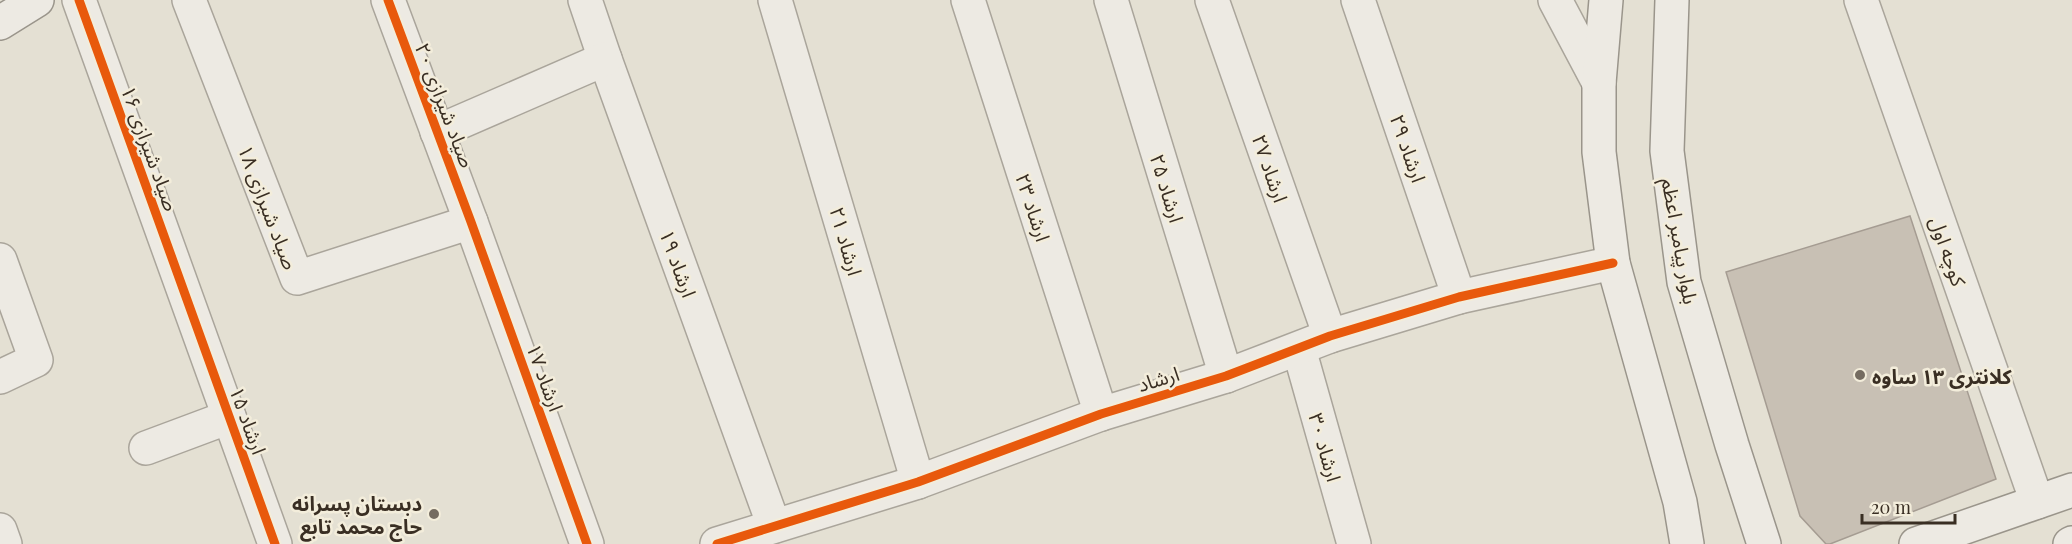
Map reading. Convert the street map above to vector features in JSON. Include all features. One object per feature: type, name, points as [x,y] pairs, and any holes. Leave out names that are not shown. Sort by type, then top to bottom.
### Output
[{"type":"street","points":[[0,23],[37,0]]},
{"type":"street","name":"صیاد شیرازی ۱۶","points":[[79,0],[190,308]]},
{"type":"street","name":"صیاد شیرازی ۱۸","points":[[189,0],[297,278],[471,222]]},
{"type":"street","name":"صیاد شیرازی ۲۰","points":[[388,0],[471,222]]},
{"type":"street","name":"ارشاد ۱۹","points":[[585,0],[774,526]]},
{"type":"street","name":"ارشاد ۲۱","points":[[775,0],[918,482]]},
{"type":"street","name":"ارشاد ۲۳","points":[[968,0],[1101,414]]},
{"type":"street","name":"ارشاد ۲۵","points":[[1111,0],[1226,376]]},
{"type":"street","name":"ارشاد ۲۷","points":[[1212,0],[1330,336]]},
{"type":"street","name":"ارشاد ۲۹","points":[[1358,0],[1459,297]]},
{"type":"street","points":[[1555,0],[1599,83]]},
{"type":"street","points":[[1606,0],[1599,83],[1599,152],[1613,263],[1680,502],[1687,544]]},
{"type":"street","name":"بلوار پیامبر اعظم","points":[[1672,0],[1667,151],[1684,282],[1764,544]]},
{"type":"street","name":"کوچه اول","points":[[1861,0],[2037,502]]},
{"type":"street","points":[[437,132],[605,59]]},
{"type":"street","name":"ارشاد ۱۷","points":[[471,222],[586,544]]},
{"type":"street","points":[[0,260],[36,360],[0,377]]},
{"type":"street","name":"ارشاد","points":[[724,543],[918,482],[1101,414],[1226,376],[1330,336],[1459,297],[1613,263]]},
{"type":"street","name":"ارشاد ۱۵","points":[[190,308],[275,544]]},
{"type":"street","name":"ارشاد ۳۰","points":[[1299,349],[1354,544]]},
{"type":"street","points":[[146,448],[229,417]]},
{"type":"street","points":[[1916,544],[2072,490]]},
{"type":"street","points":[[0,530],[5,544]]},
{"type":"building","name":"کلانتری ۱۳ ساوه","points":[[1910,216],[1996,479],[1826,544],[1800,516],[1726,272]]},
{"type":"cycle path","points":[[79,0],[275,544]]},
{"type":"cycle path","points":[[388,0],[587,544]]},
{"type":"cycle path","points":[[717,544],[918,482],[1101,414],[1226,376],[1330,336],[1459,297],[1613,263]]},
{"type":"place","name":"کلانتری ۱۳ ساوه","points":[[1860,375]]},
{"type":"place","name":"دبستان پسرانه حاج محمد تابع","points":[[434,514]]}]
